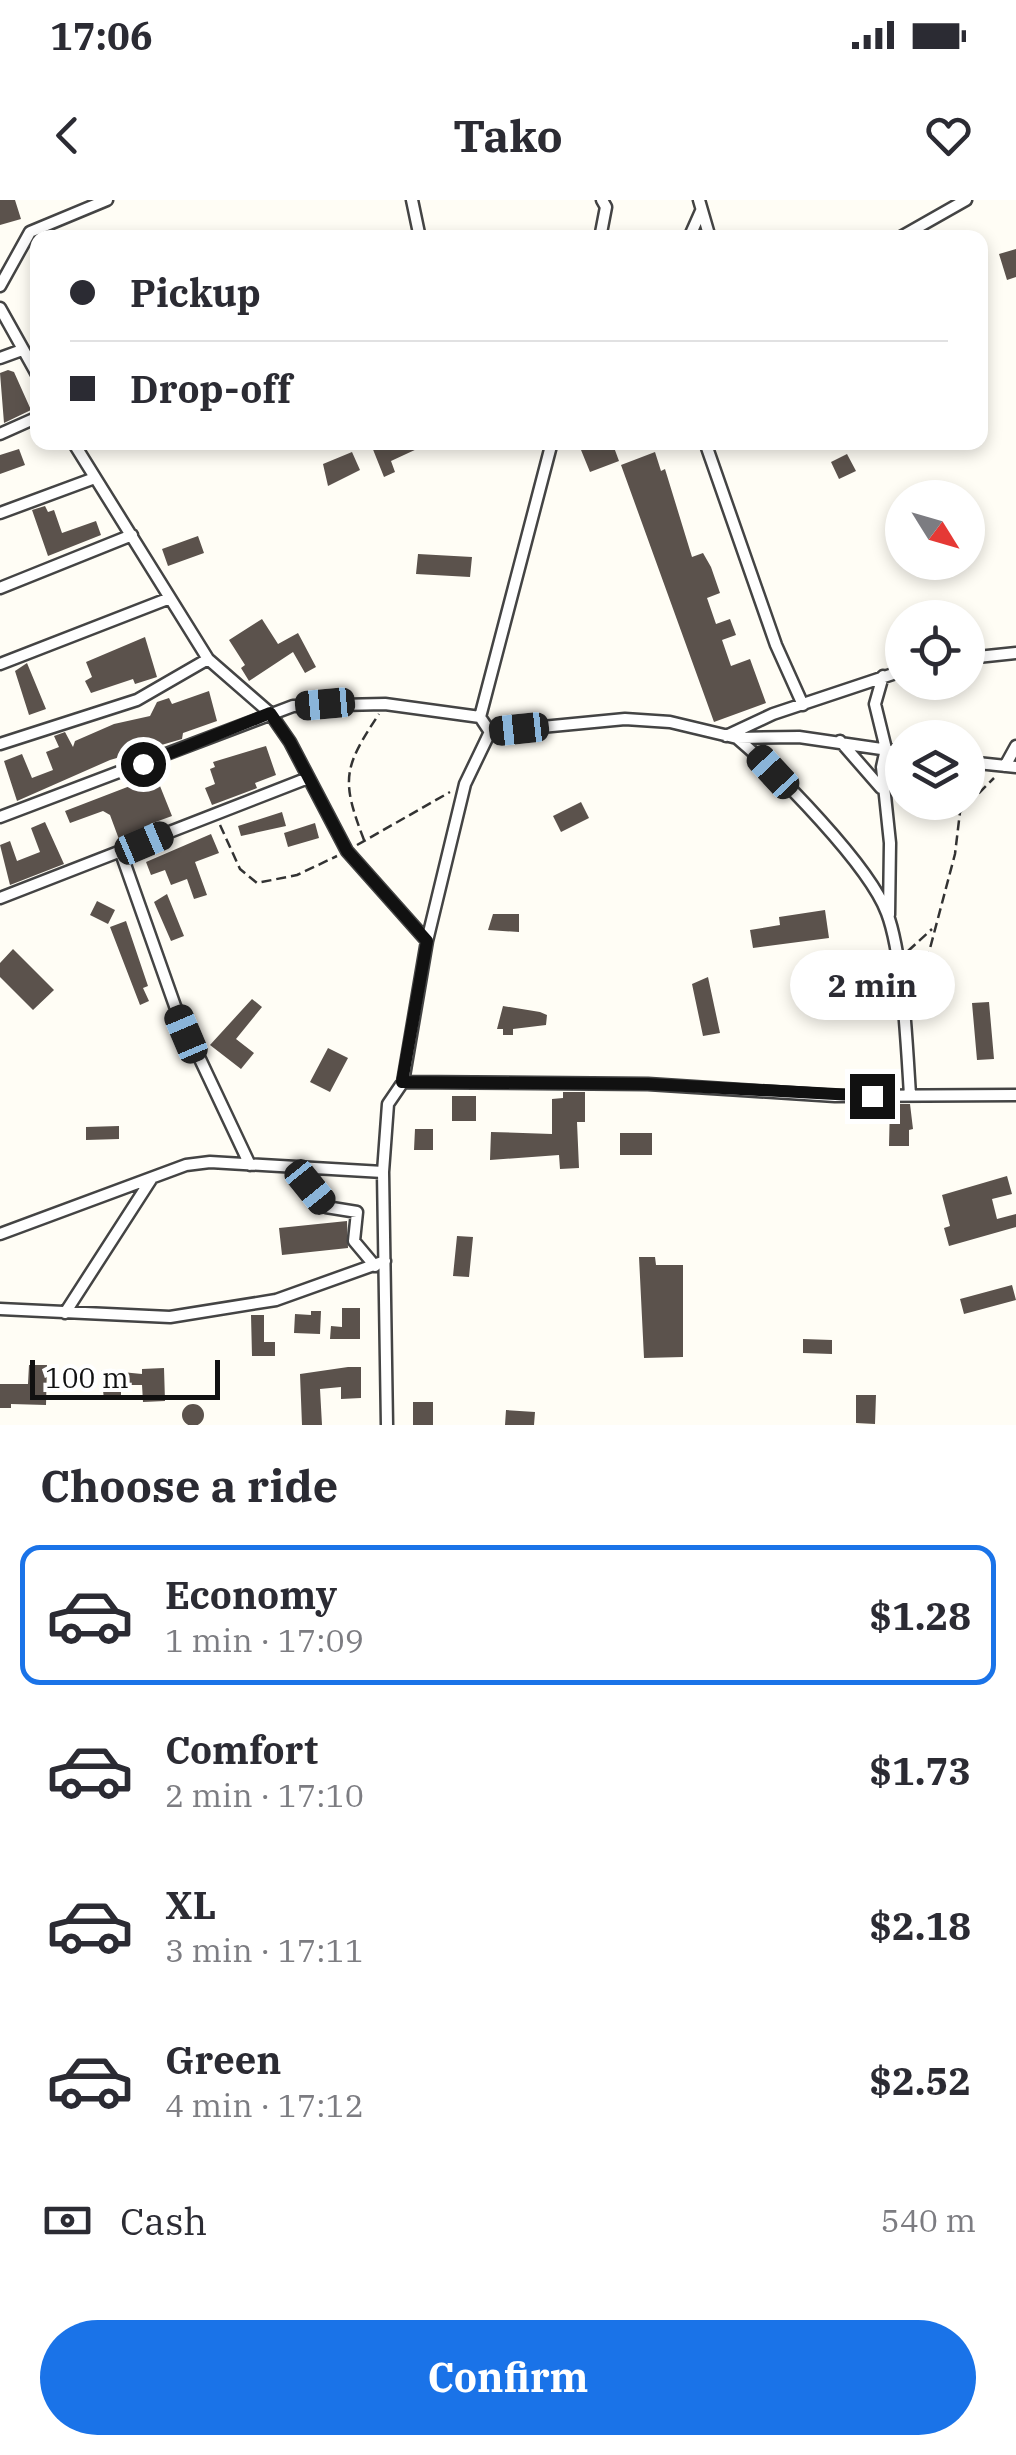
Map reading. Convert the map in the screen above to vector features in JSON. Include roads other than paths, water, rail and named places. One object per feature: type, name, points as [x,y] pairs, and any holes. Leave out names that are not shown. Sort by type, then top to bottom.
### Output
[{"type":"street","points":[[35,230],[107,200]]},
{"type":"street","points":[[412,200],[418,230]]},
{"type":"street","points":[[913,230],[966,200]]},
{"type":"street","points":[[601,230],[605,202]]},
{"type":"street","points":[[692,230],[700,205]]},
{"type":"street","points":[[700,205],[708,230]]},
{"type":"street","points":[[0,286],[30,232]]},
{"type":"street","points":[[0,308],[30,363]]},
{"type":"street","points":[[0,358],[22,350]]},
{"type":"street","points":[[0,434],[30,421]]},
{"type":"street","points":[[77,450],[208,659],[270,713],[347,851],[427,941]]},
{"type":"street","points":[[490,732],[480,716],[550,450]]},
{"type":"street","points":[[708,450],[776,645],[803,705]]},
{"type":"street","points":[[0,513],[92,479]]},
{"type":"street","points":[[0,588],[132,536]]},
{"type":"street","points":[[0,664],[170,598]]},
{"type":"street","points":[[985,656],[1016,653]]},
{"type":"street","points":[[0,744],[137,700],[208,659]]},
{"type":"street","points":[[732,738],[749,723],[883,676]]},
{"type":"street","points":[[883,676],[875,704],[885,745]]},
{"type":"street","points":[[0,817],[270,713],[325,704],[385,704],[480,716]]},
{"type":"street","points":[[490,732],[625,718],[670,722],[732,738],[840,740],[885,749]]},
{"type":"street","points":[[387,1425],[380,1264],[388,1104],[402,1082],[427,941],[465,784],[490,732]]},
{"type":"street","points":[[732,738],[868,880],[889,916]]},
{"type":"street","points":[[840,740],[882,790]]},
{"type":"street","points":[[985,764],[1010,766],[1016,746]]},
{"type":"street","points":[[885,759],[882,790],[890,843],[889,916],[907,1037],[910,1095]]},
{"type":"street","points":[[0,898],[308,778]]},
{"type":"street","points":[[121,853],[181,1020],[250,1166]]},
{"type":"street","points":[[402,1082],[648,1084],[835,1096],[1016,1095]]},
{"type":"street","points":[[0,1234],[186,1165],[383,1172]]},
{"type":"street","points":[[294,1168],[326,1207],[357,1212],[354,1241],[380,1264]]},
{"type":"street","points":[[64,1313],[152,1178]]},
{"type":"street","points":[[0,1309],[170,1317],[276,1300],[380,1264]]}]
